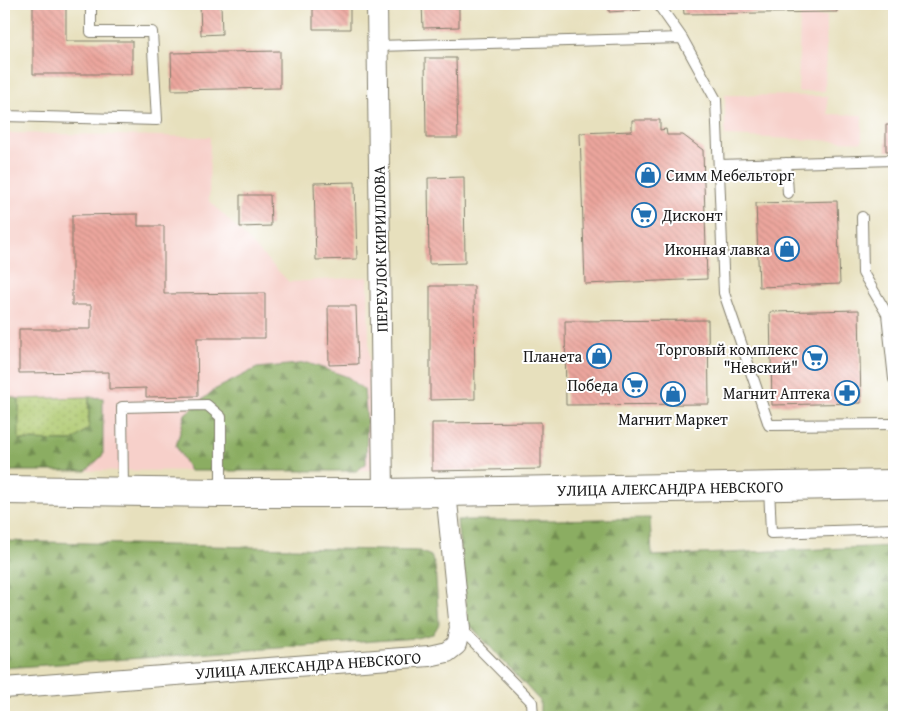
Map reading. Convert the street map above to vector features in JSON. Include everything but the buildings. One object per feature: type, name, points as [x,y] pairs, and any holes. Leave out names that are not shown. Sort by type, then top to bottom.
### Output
[{"type":"main road","name":"УЛИЦА АЛЕКСАНДРА НЕВСКОГО","points":[[4,490],[383,493],[894,484]]},
{"type":"street","name":"ПЕРЕУЛОК КИРИЛЛОВА","points":[[377,4],[383,493]]},
{"type":"street","points":[[446,492],[460,629]]},
{"type":"street","name":"УЛИЦА АЛЕКСАНДРА НЕВСКОГО","points":[[4,688],[429,656],[446,652],[456,645],[460,629]]},
{"type":"lane","points":[[4,116],[157,120],[152,32],[91,32],[91,4]]},
{"type":"lane","points":[[658,4],[682,38],[716,100],[724,293],[769,425],[894,424]]},
{"type":"lane","points":[[377,46],[682,38]]},
{"type":"lane","points":[[718,165],[894,160]]},
{"type":"lane","points":[[786,163],[788,193]]},
{"type":"lane","points":[[862,217],[863,273],[887,314],[894,379]]},
{"type":"lane","points":[[123,491],[122,407],[207,405],[220,417],[221,493]]},
{"type":"lane","points":[[769,486],[771,533],[894,529]]},
{"type":"lane","points":[[460,629],[532,702],[533,717]]},
{"type":"shaded area","points":[[800,15],[827,16],[825,91],[798,92]]},
{"type":"shaded area","points":[[725,95],[827,96],[828,114],[862,115],[862,142],[725,136]]},
{"type":"shaded area","points":[[6,133],[210,137],[209,200],[289,282],[368,277],[371,470],[4,471]]},
{"type":"green space","points":[[308,363],[348,377],[364,390],[367,421],[366,464],[356,471],[190,471],[176,446],[185,414],[214,390],[257,368]]},
{"type":"green space","points":[[4,395],[19,399],[19,440],[72,441],[89,428],[89,397],[103,398],[103,455],[86,471],[4,471]]},
{"type":"green space","points":[[89,397],[89,428],[72,441],[18,440],[19,399]]},
{"type":"green space","points":[[650,518],[652,556],[894,546],[894,717],[540,717],[540,701],[468,623],[457,520]]},
{"type":"green space","points":[[4,541],[419,551],[431,556],[435,566],[439,624],[433,634],[416,638],[4,668]]},
{"type":"place","name":"Симм Мебельторг","points":[[648,175]]},
{"type":"place","name":"Дисконт","points":[[644,215]]},
{"type":"place","name":"Иконная лавка","points":[[787,249]]},
{"type":"place","name":"Планета","points":[[599,356]]},
{"type":"place","name":"Торговый комплекс \"Невский\"","points":[[815,358]]},
{"type":"place","name":"Победа","points":[[635,385]]},
{"type":"place","name":"Магнит Аптека","points":[[847,393]]},
{"type":"place","name":"Магнит Маркет","points":[[673,394]]}]
